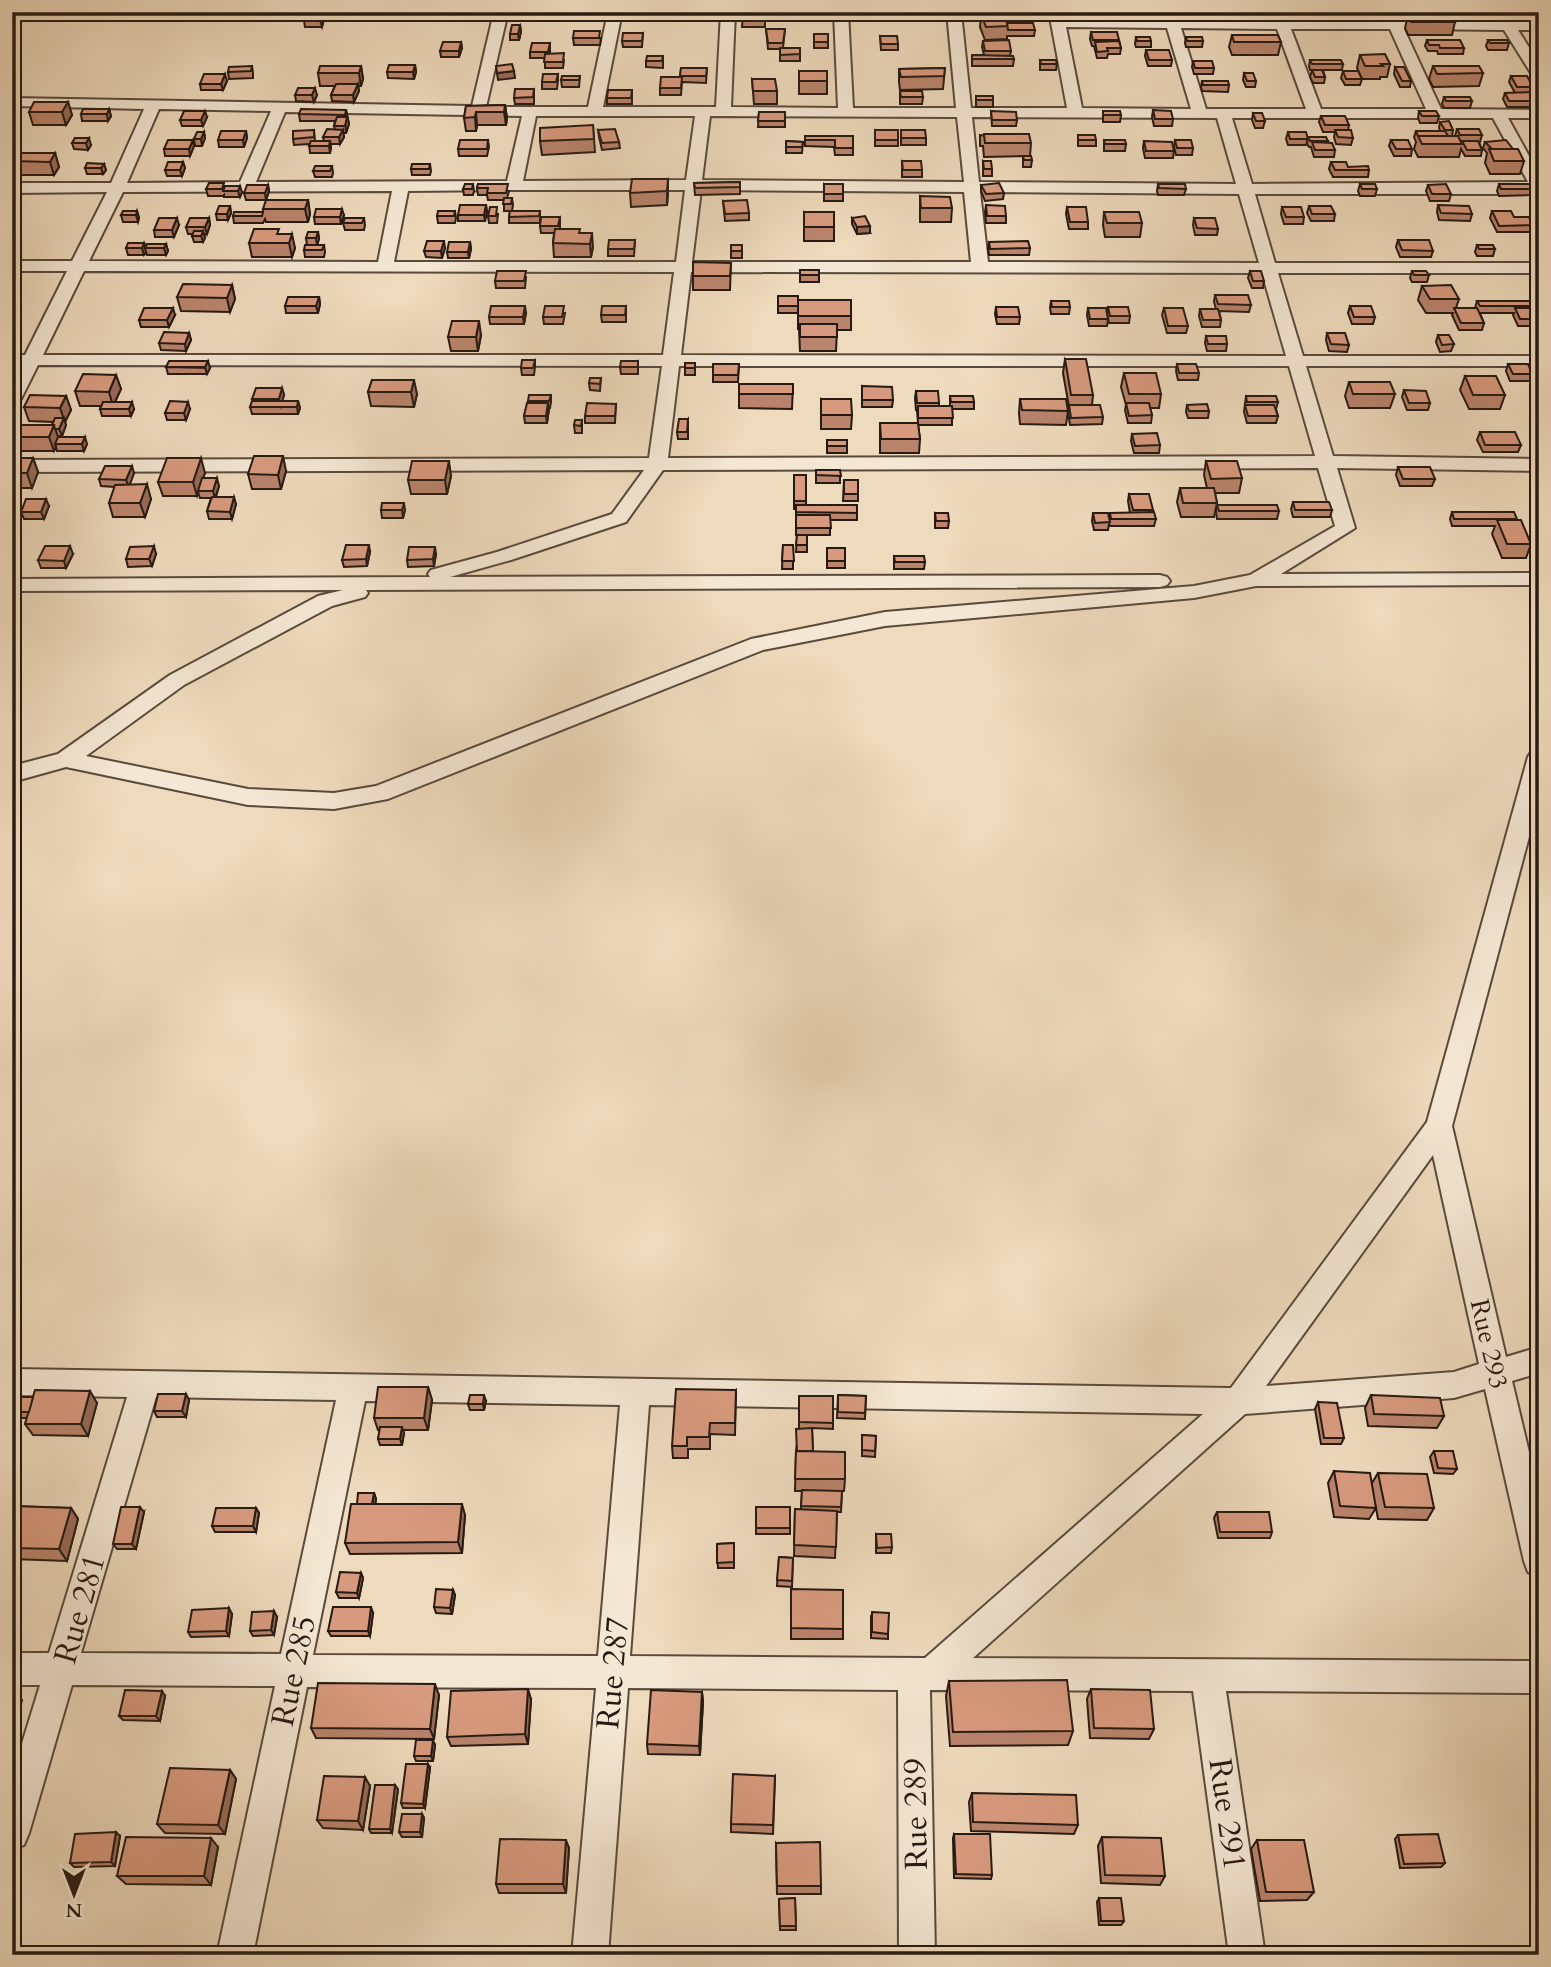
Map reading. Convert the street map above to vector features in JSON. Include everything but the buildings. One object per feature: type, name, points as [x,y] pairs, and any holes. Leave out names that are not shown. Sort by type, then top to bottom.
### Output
[{"type":"street","points":[[478,111],[501,12]]},
{"type":"street","points":[[595,111],[615,12]]},
{"type":"street","points":[[723,111],[728,12]]},
{"type":"street","points":[[841,12],[846,112]]},
{"type":"street","points":[[954,12],[980,267]]},
{"type":"street","points":[[1075,113],[1057,18],[1392,19],[1539,26]]},
{"type":"street","points":[[1171,18],[1200,113]]},
{"type":"street","points":[[1280,18],[1315,114]]},
{"type":"street","points":[[1392,19],[1436,114]]},
{"type":"street","points":[[1509,26],[1539,75]]},
{"type":"street","points":[[12,102],[478,111],[1539,114]]},
{"type":"street","points":[[12,399],[117,188],[153,105]]},
{"type":"street","points":[[246,187],[280,107]]},
{"type":"street","points":[[514,186],[530,111]]},
{"type":"street","points":[[12,774],[66,760],[177,680],[326,601],[504,556],[619,518],[658,464],[703,111]]},
{"type":"street","points":[[66,760],[248,797],[334,802],[380,793],[758,644],[885,619],[1194,592],[1256,580],[1345,528],[1223,113]]},
{"type":"street","points":[[12,188],[692,185],[1538,188],[1498,114]]},
{"type":"street","points":[[385,267],[401,186]]},
{"type":"street","points":[[12,267],[1539,268]]},
{"type":"street","points":[[12,360],[1539,361]]},
{"type":"street","points":[[12,466],[1325,462],[1539,465]]},
{"type":"street","points":[[12,585],[1539,579]]},
{"type":"street","points":[[923,1673],[1238,1401],[1439,1126],[1539,757]]},
{"type":"street","name":"Rue 293","points":[[1439,1126],[1539,1561]]},
{"type":"street","points":[[12,1382],[1238,1401],[1454,1385],[1539,1360]]},
{"type":"street","name":"Rue 281","points":[[12,1833],[145,1384]]},
{"type":"street","name":"Rue 285","points":[[235,1955],[354,1387]]},
{"type":"street","name":"Rue 287","points":[[590,1955],[636,1391]]},
{"type":"street","points":[[12,1670],[1539,1677]]},
{"type":"street","name":"Rue 289","points":[[917,1955],[923,1673]]},
{"type":"street","name":"Rue 291","points":[[1207,1674],[1247,1955]]}]
